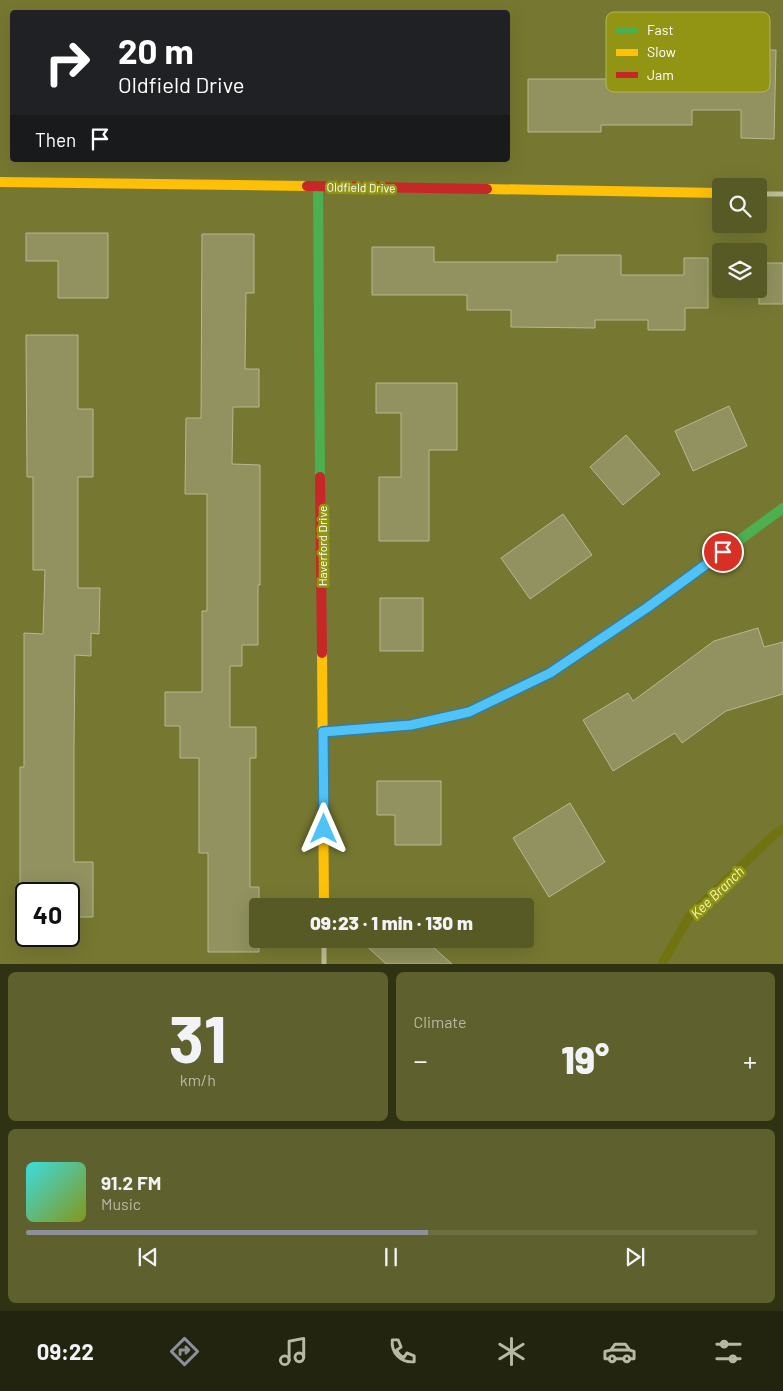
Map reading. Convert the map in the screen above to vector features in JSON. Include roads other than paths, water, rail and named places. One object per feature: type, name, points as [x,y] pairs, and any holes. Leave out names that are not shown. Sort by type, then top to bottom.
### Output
[{"type":"street","name":"Oldfield Drive","points":[[0,182],[712,193]]},
{"type":"street","name":"Haverford Drive","points":[[318,186],[324,898]]},
{"type":"street","points":[[767,194],[783,194]]},
{"type":"street","points":[[323,732],[411,725],[469,712],[550,673],[648,607],[783,508]]},
{"type":"street","points":[[324,948],[324,964]]},
{"type":"waterway","name":"Kee Branch","points":[[662,964],[690,915],[776,833],[783,829]]}]
